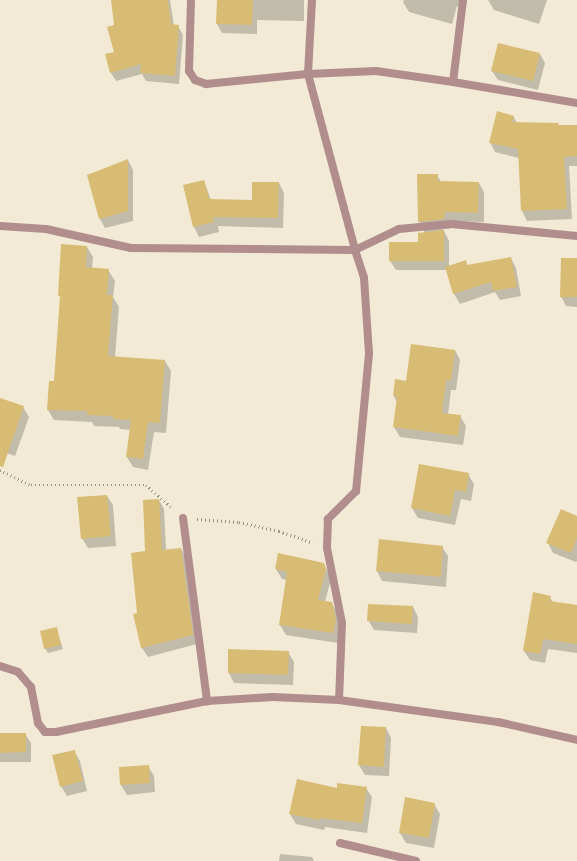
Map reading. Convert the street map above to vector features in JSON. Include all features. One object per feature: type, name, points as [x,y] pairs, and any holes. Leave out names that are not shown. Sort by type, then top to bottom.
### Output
[{"type":"street","points":[[191,0],[188,71],[195,80],[206,84],[308,74],[376,71],[453,82],[577,104]]},
{"type":"street","points":[[312,0],[308,74],[355,250],[364,278],[369,354],[356,491],[328,519],[327,548],[342,623],[339,700]]},
{"type":"street","points":[[453,82],[463,0]]},
{"type":"street","points":[[0,226],[46,229],[131,248],[355,250],[399,229],[451,224],[577,236]]},
{"type":"street","points":[[183,518],[207,701]]},
{"type":"street","points":[[0,666],[18,672],[31,687],[38,723],[44,732],[56,732],[207,701],[273,697],[339,700],[498,722],[577,740]]},
{"type":"street","points":[[340,843],[416,861]]},
{"type":"path","points":[[0,470],[31,486],[146,485],[183,518],[246,524],[279,531],[327,548]]},
{"type":"building","points":[[111,0],[168,0],[171,24],[179,25],[175,76],[140,73],[141,64],[110,73],[105,54],[114,52],[107,27],[114,25]]},
{"type":"building","points":[[217,0],[253,0],[252,25],[216,24]]},
{"type":"building","points":[[498,43],[540,53],[533,81],[491,71]]},
{"type":"building","points":[[497,111],[514,116],[512,122],[577,125],[577,156],[564,157],[567,209],[521,211],[518,149],[489,143]]},
{"type":"building","points":[[128,159],[128,211],[99,219],[87,175]]},
{"type":"building","points":[[417,174],[438,174],[438,181],[479,182],[478,213],[445,212],[444,219],[418,222]]},
{"type":"building","points":[[204,180],[209,199],[252,200],[252,182],[279,182],[278,218],[213,217],[214,222],[193,227],[183,185]]},
{"type":"building","points":[[444,230],[444,261],[389,261],[389,242],[418,242],[418,233]]},
{"type":"building","points":[[61,244],[87,246],[86,267],[109,269],[107,295],[113,295],[108,356],[165,360],[160,423],[148,422],[143,459],[126,457],[131,420],[113,419],[113,416],[87,415],[87,411],[47,410],[49,381],[54,381],[60,296],[58,296]]},
{"type":"building","points":[[511,257],[517,287],[493,291],[491,282],[453,294],[445,267],[466,260],[467,265]]},
{"type":"building","points":[[561,258],[577,258],[577,297],[560,297]]},
{"type":"building","points":[[411,344],[455,350],[451,381],[446,380],[442,413],[461,415],[458,436],[393,427],[397,397],[393,396],[395,379],[406,381]]},
{"type":"building","points":[[0,398],[24,406],[3,467],[0,466]]},
{"type":"building","points":[[419,464],[469,473],[466,492],[455,490],[450,516],[411,508]]},
{"type":"building","points":[[107,495],[111,536],[81,539],[77,497]]},
{"type":"building","points":[[159,499],[162,550],[181,548],[193,635],[141,648],[133,614],[137,613],[131,553],[145,551],[143,500]]},
{"type":"building","points":[[561,509],[577,516],[577,538],[571,553],[546,543]]},
{"type":"building","points":[[379,539],[443,546],[441,577],[376,571]]},
{"type":"building","points":[[278,553],[324,563],[326,569],[318,600],[332,602],[336,619],[333,633],[279,625],[287,572],[275,569]]},
{"type":"building","points":[[533,592],[551,596],[550,601],[577,605],[577,644],[543,639],[540,654],[523,651]]},
{"type":"building","points":[[368,604],[413,606],[412,624],[367,621]]},
{"type":"building","points":[[57,627],[61,645],[44,649],[40,631]]},
{"type":"building","points":[[228,649],[289,651],[288,675],[228,673]]},
{"type":"building","points":[[361,726],[386,727],[384,767],[358,765]]},
{"type":"building","points":[[0,733],[26,733],[26,752],[0,753]]},
{"type":"building","points":[[75,750],[83,781],[60,787],[52,755]]},
{"type":"building","points":[[149,765],[150,783],[120,785],[119,767]]},
{"type":"building","points":[[297,779],[337,788],[337,783],[367,787],[362,823],[320,818],[319,820],[289,814]]},
{"type":"building","points":[[405,797],[435,803],[429,838],[399,833]]}]
